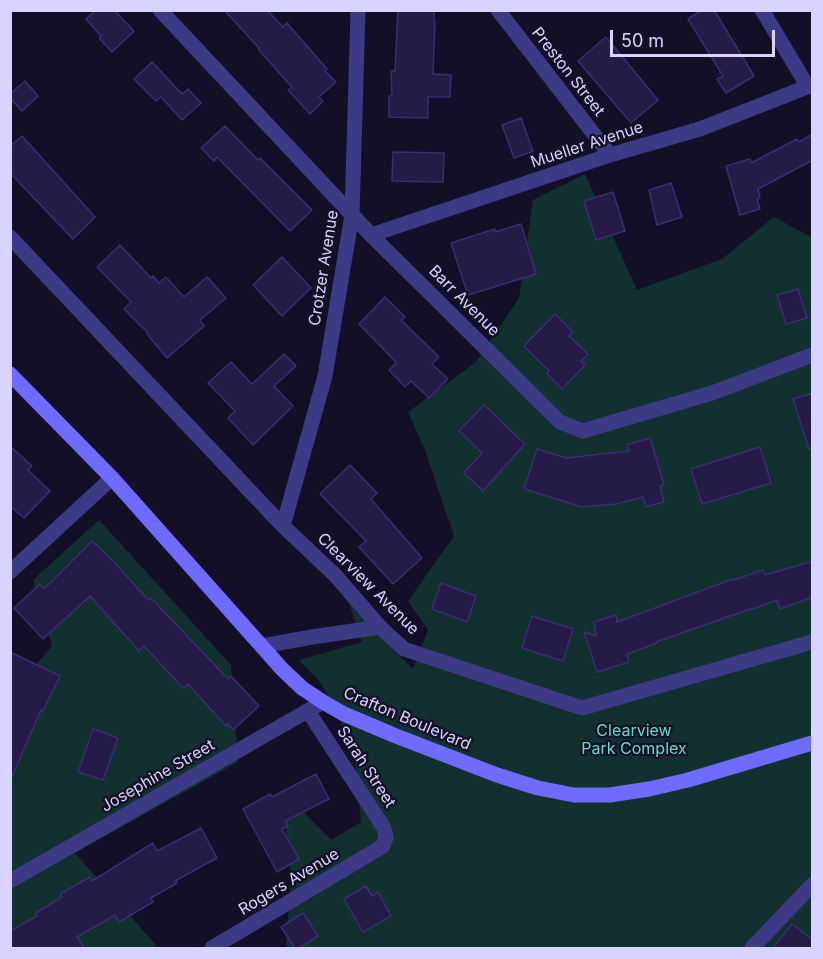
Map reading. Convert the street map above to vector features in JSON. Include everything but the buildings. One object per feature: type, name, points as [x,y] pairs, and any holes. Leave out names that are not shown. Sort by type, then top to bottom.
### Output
[{"type":"main road","name":"Crafton Boulevard","points":[[10,374],[112,478],[282,669],[302,688],[344,714],[497,775],[538,788],[574,795],[610,795],[688,780],[813,743]]},
{"type":"street","name":"Barr Avenue","points":[[160,10],[371,235],[560,422],[583,431],[712,393],[813,355]]},
{"type":"street","name":"Crotzer Avenue","points":[[283,526],[325,376],[352,215],[358,10]]},
{"type":"street","name":"Preston Street","points":[[498,10],[610,155]]},
{"type":"street","points":[[762,10],[811,86]]},
{"type":"street","name":"Mueller Avenue","points":[[371,235],[610,155],[700,129],[811,86]]},
{"type":"street","name":"Clearview Avenue","points":[[10,237],[283,526],[335,575],[380,627],[404,649],[582,708],[813,642]]},
{"type":"street","points":[[10,572],[112,478]]},
{"type":"street","points":[[262,646],[380,627]]},
{"type":"street","name":"Josephine Street","points":[[10,881],[323,702]]},
{"type":"street","name":"Sarah Street","points":[[308,711],[384,828],[386,838],[384,846]]},
{"type":"street","name":"Rogers Avenue","points":[[212,948],[384,846]]},
{"type":"street","points":[[752,948],[813,885]]},
{"type":"green space","name":"Clearview Park Complex","points":[[585,174],[637,290],[722,259],[774,217],[812,236],[812,948],[286,948],[291,879],[282,790],[331,840],[361,822],[354,749],[321,683],[299,660],[362,642],[344,588],[394,650],[413,669],[428,630],[408,601],[454,536],[425,450],[408,412],[476,362],[519,298],[533,200]]},
{"type":"green space","points":[[99,520],[231,665],[238,762],[75,853],[155,944],[156,948],[11,948],[11,679],[27,676],[52,646],[33,580]]}]
